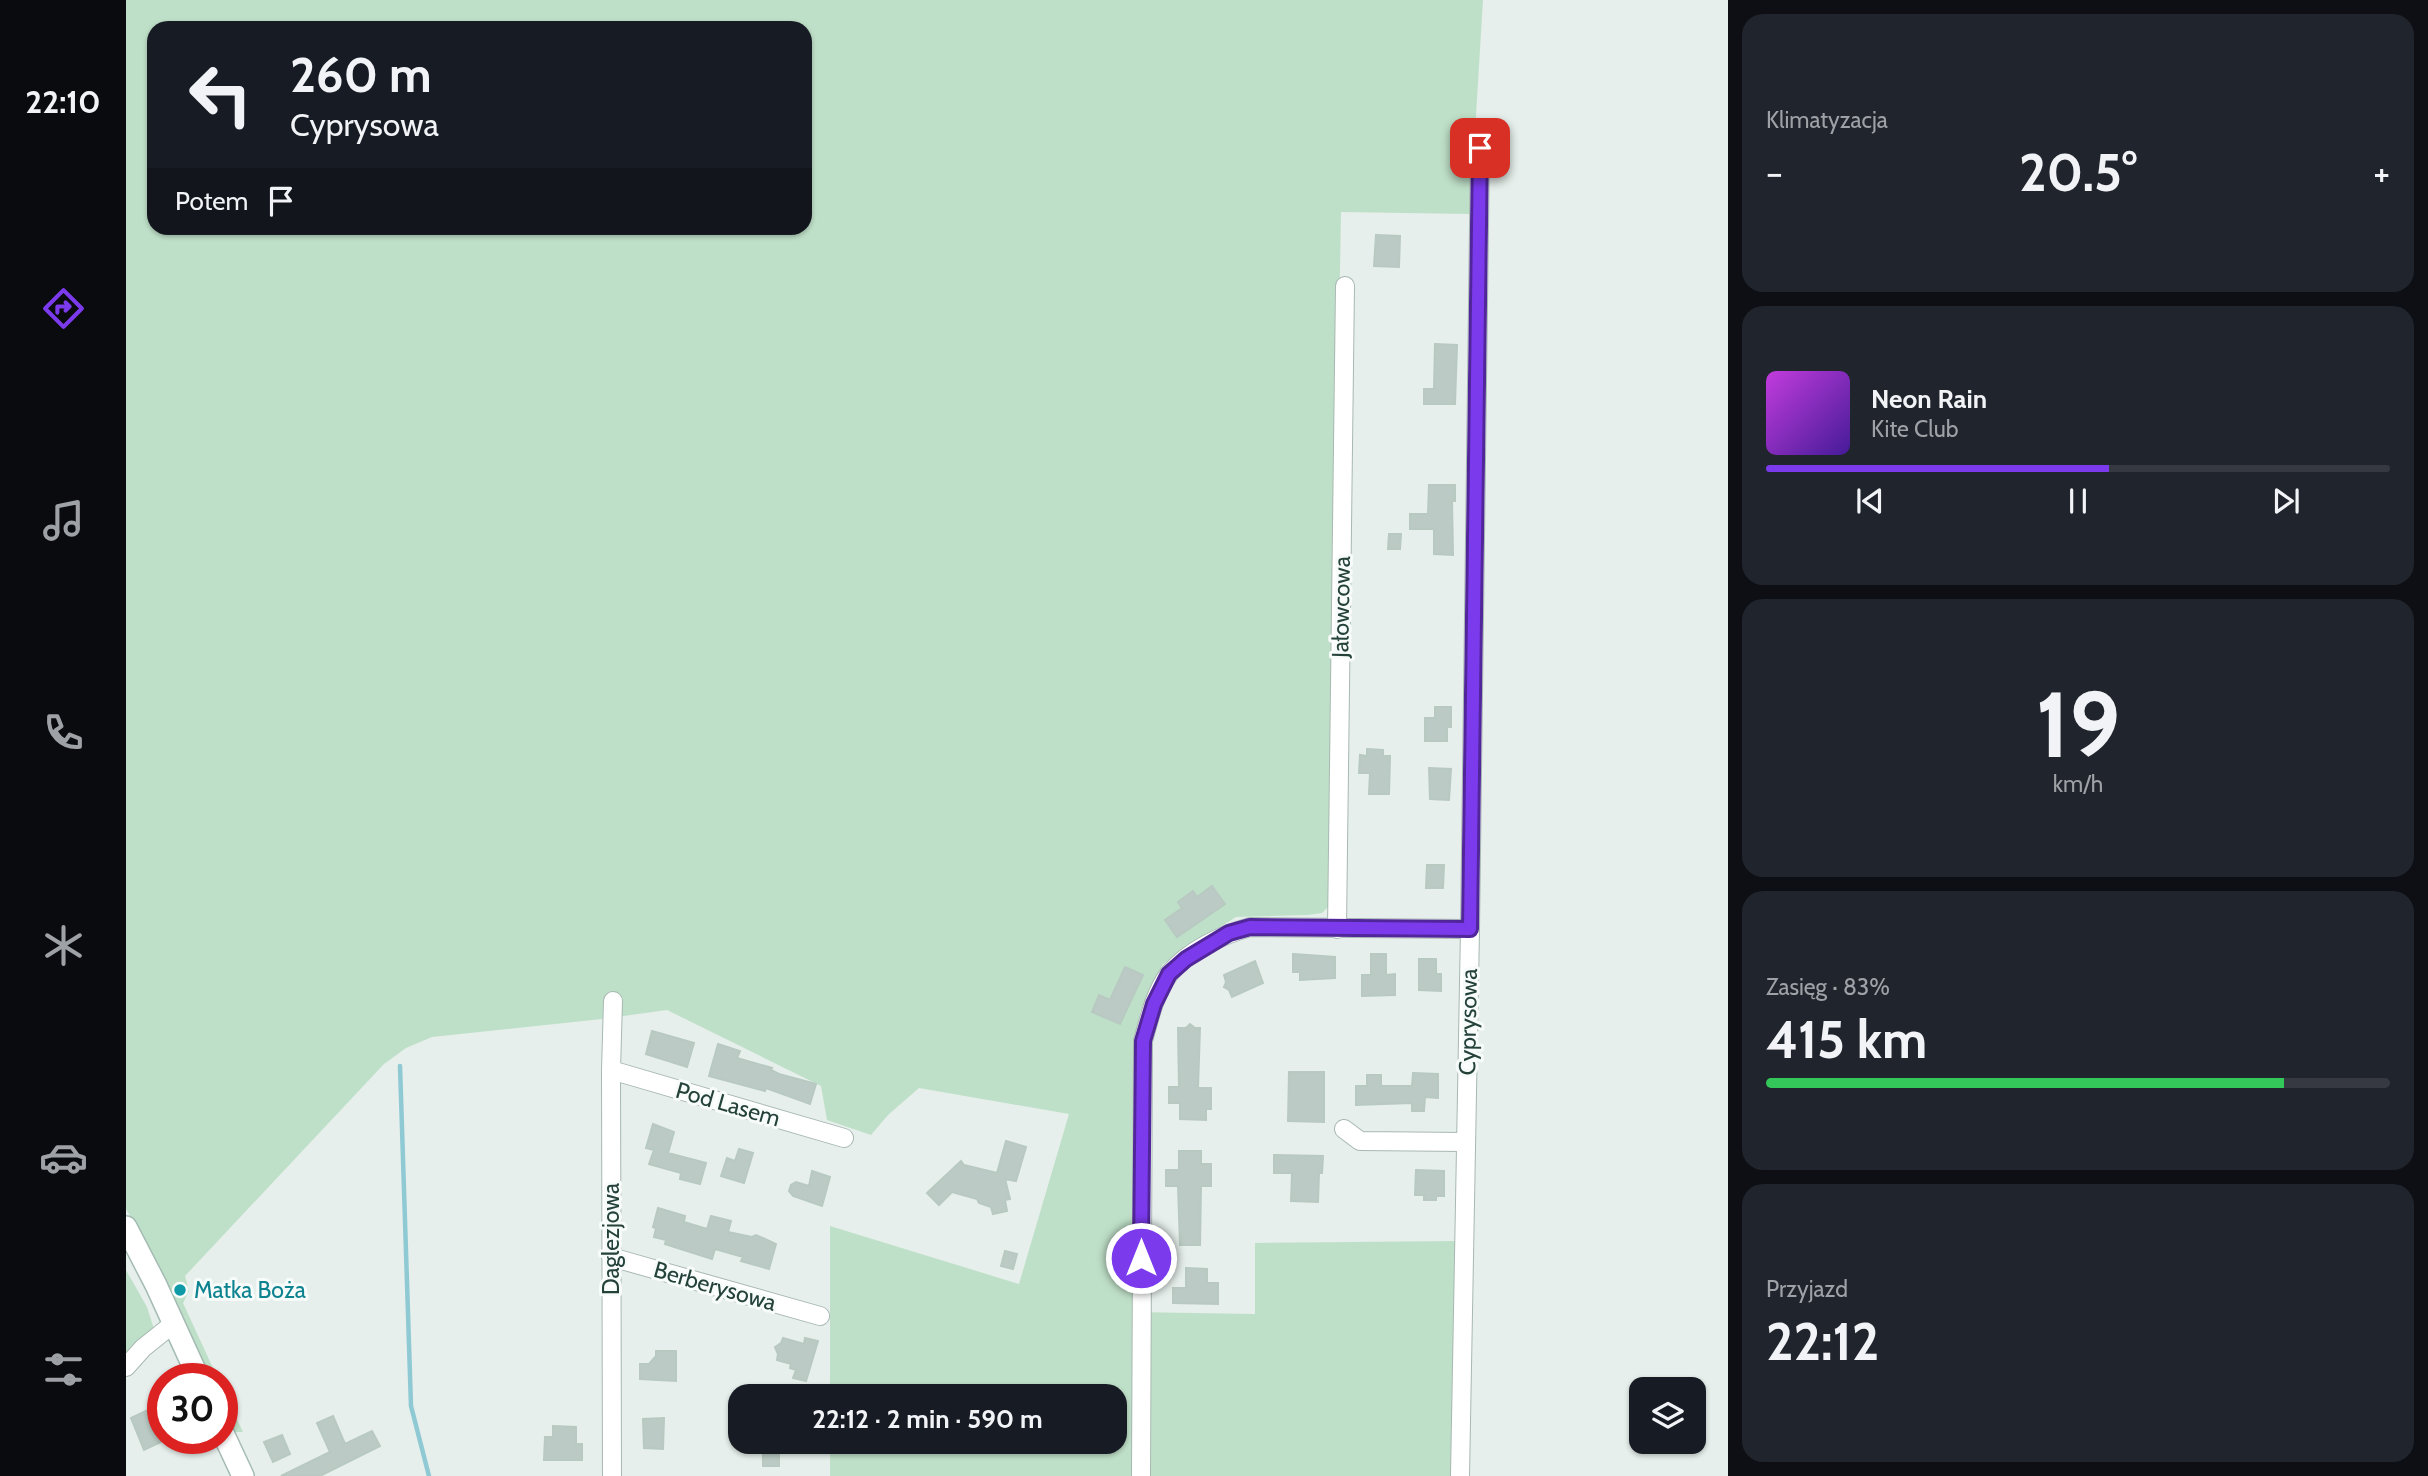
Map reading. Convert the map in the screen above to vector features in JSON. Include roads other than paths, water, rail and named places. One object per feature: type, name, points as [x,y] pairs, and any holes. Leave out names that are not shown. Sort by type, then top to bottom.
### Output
[{"type":"street","name":"Cyprysowa","points":[[1460,1476],[1480,148]]},
{"type":"street","name":"Jałowcowa","points":[[1337,929],[1345,286]]},
{"type":"street","points":[[1141,1476],[1143,1041],[1154,1004],[1169,974],[1206,945],[1229,933],[1250,927],[1470,929]]},
{"type":"street","name":"Daglezjowa","points":[[612,1476],[611,1070],[614,1001]]},
{"type":"street","name":"Pod Lasem","points":[[611,1070],[844,1138]]},
{"type":"street","points":[[1344,1129],[1360,1141],[1465,1142]]},
{"type":"street","points":[[126,1227],[191,1363]]},
{"type":"street","name":"Berberysowa","points":[[611,1257],[820,1316]]},
{"type":"street","points":[[126,1367],[143,1348],[173,1324]]},
{"type":"street","points":[[233,1454],[243,1476]]},
{"type":"waterway","points":[[400,1066],[411,1406],[429,1476]]},
{"type":"place","name":"Matka Boża","points":[[180,1290]]}]
